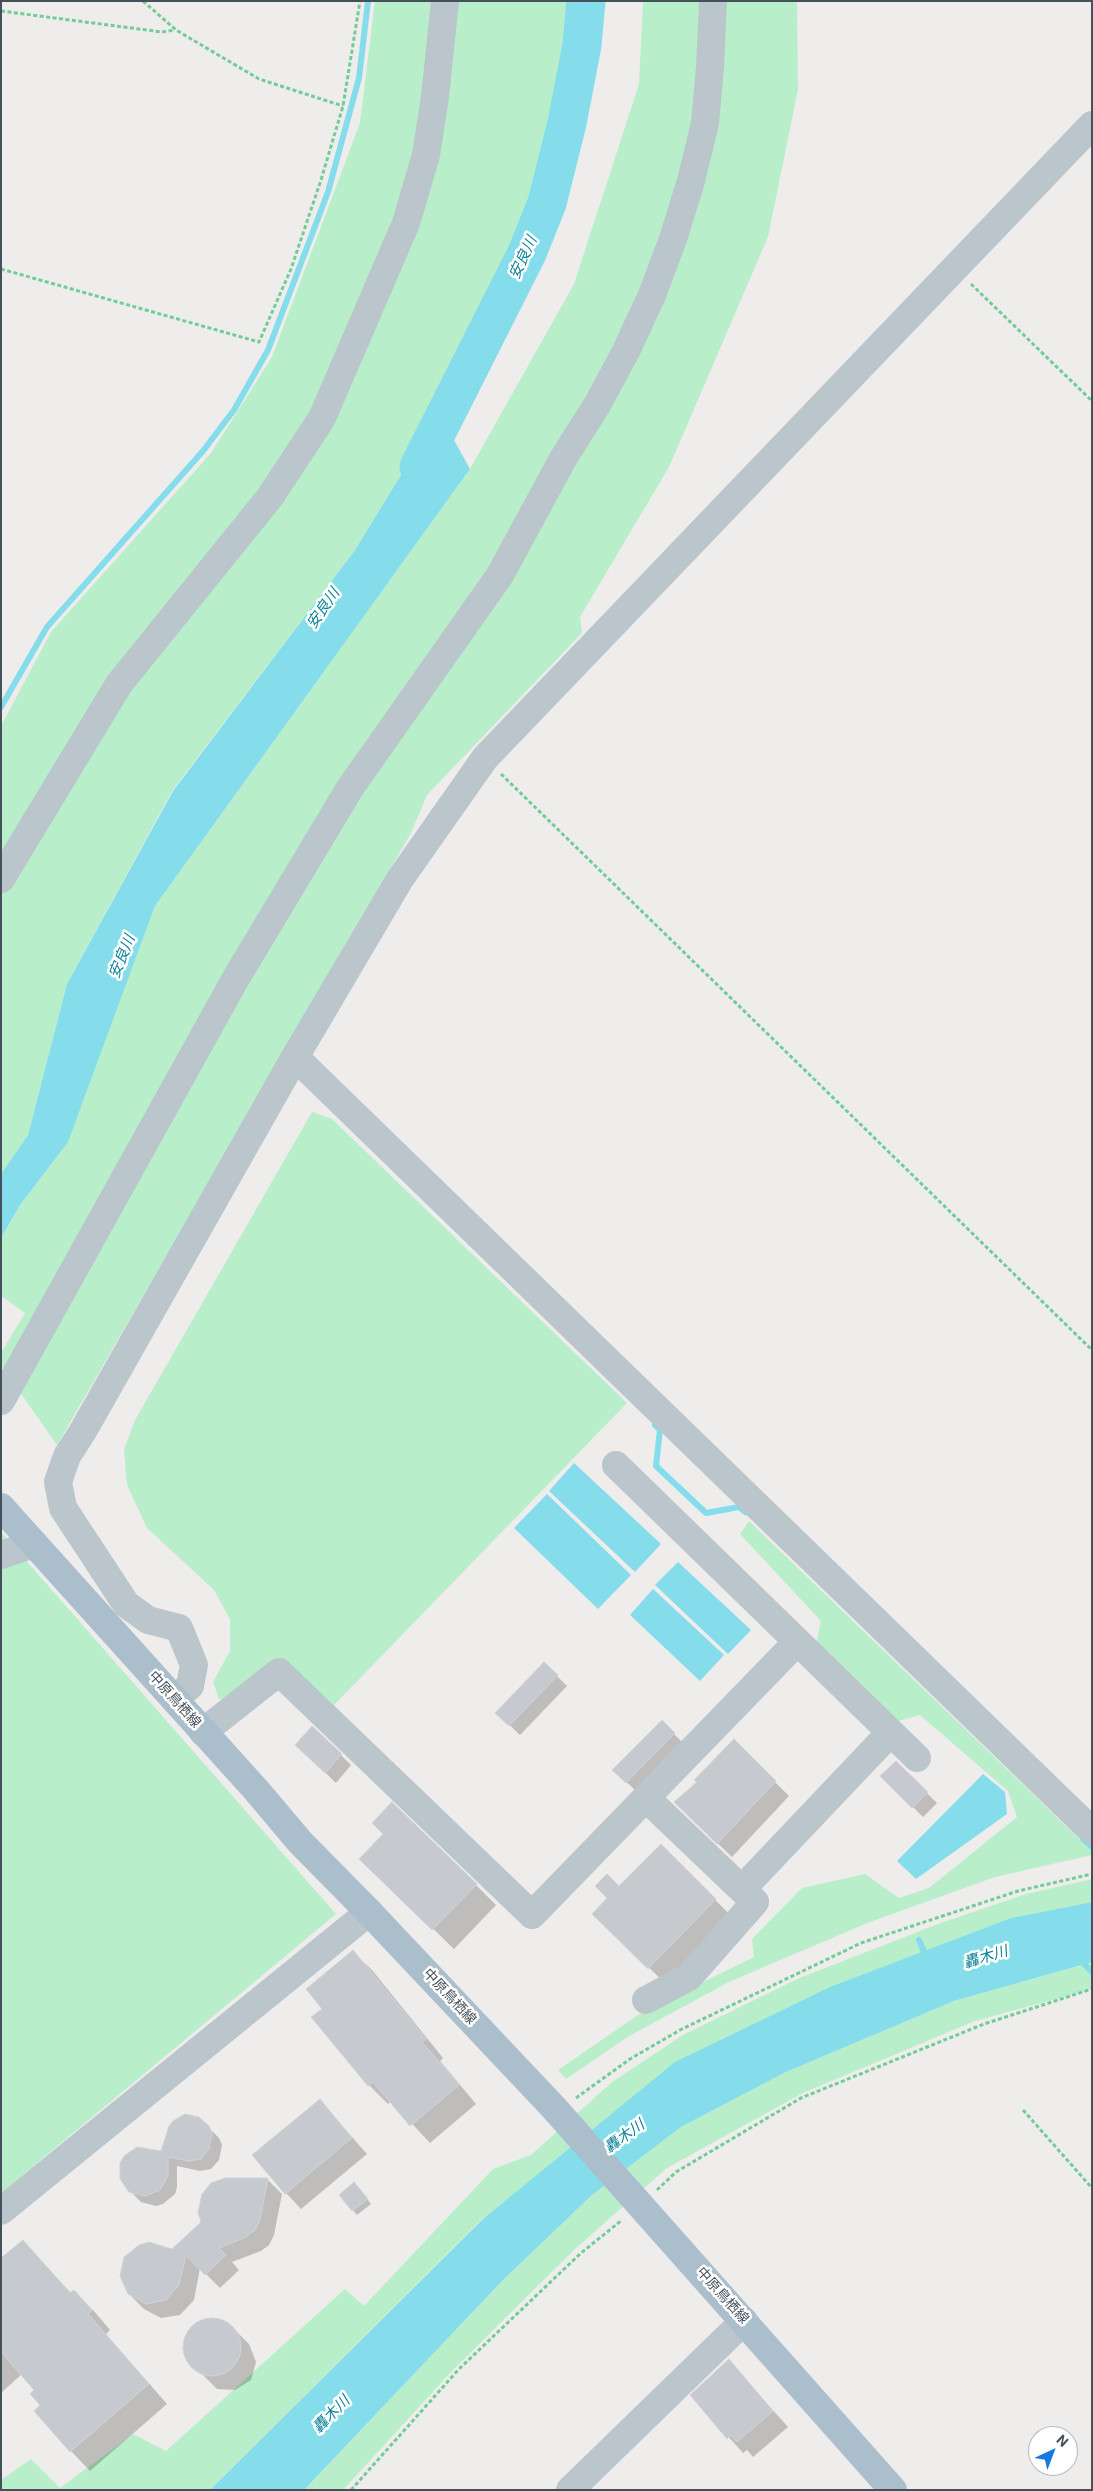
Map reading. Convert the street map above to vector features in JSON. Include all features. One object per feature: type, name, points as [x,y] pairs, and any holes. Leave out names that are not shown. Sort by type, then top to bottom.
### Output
[{"type":"main road","name":"中原鳥栖線","points":[[1,1507],[258,1791],[300,1842],[369,1912],[558,2113],[893,2490]]},
{"type":"street","points":[[1,879],[119,684],[270,497],[322,418],[406,223],[426,155],[435,97],[445,1]]},
{"type":"street","points":[[1,1401],[241,970],[350,788],[500,575],[564,457],[597,405],[626,351],[652,295],[691,181],[705,123],[713,1]]},
{"type":"street","points":[[174,1699],[190,1686],[194,1665],[179,1628],[148,1620],[126,1604],[63,1508],[58,1482],[67,1456],[83,1431],[294,1057],[400,879],[485,758],[1092,125]]},
{"type":"street","points":[[294,1057],[1092,1831]]},
{"type":"street","points":[[616,1465],[917,1758]]},
{"type":"street","points":[[1,1555],[34,1544]]},
{"type":"street","points":[[203,1732],[279,1672],[532,1915],[798,1642]]},
{"type":"street","points":[[742,1889],[890,1733]]},
{"type":"street","points":[[646,1798],[755,1902],[689,1977],[646,2000]]},
{"type":"street","points":[[1,2211],[369,1912]]},
{"type":"street","points":[[570,2490],[744,2321]]},
{"type":"path","points":[[143,1],[176,30],[259,78],[343,106]]},
{"type":"path","points":[[1,269],[259,342],[291,268],[321,180],[343,106],[360,1]]},
{"type":"path","points":[[1,11],[162,32],[176,30]]},
{"type":"path","points":[[954,268],[1092,402]]},
{"type":"path","points":[[485,758],[1092,1350]]},
{"type":"path","points":[[558,2113],[630,2059],[680,2030],[861,1943],[1018,1891],[1092,1874]]},
{"type":"path","points":[[351,2490],[459,2369],[636,2200],[676,2172],[801,2098],[984,2024],[1092,1989]]},
{"type":"path","points":[[1023,2110],[1092,2188]]},
{"type":"green space","points":[[375,1],[573,1],[531,220],[439,413],[355,550],[172,791],[67,984],[28,1135],[1,1174],[1,726],[51,632],[211,453],[272,357],[360,123]]},
{"type":"green space","points":[[643,1],[797,1],[798,89],[768,237],[669,467],[580,617],[582,633],[427,795],[411,833],[57,1445],[1,1365],[1,1353],[25,1313],[3,1297],[1,1299],[1,1238],[20,1205],[68,1141],[155,906],[470,469],[574,284],[639,84]]},
{"type":"green space","points":[[312,1112],[332,1119],[627,1403],[334,1705],[279,1658],[228,1700],[219,1699],[213,1682],[230,1651],[230,1619],[214,1590],[147,1528],[127,1485],[124,1450],[135,1420]]},
{"type":"green space","points":[[749,1521],[1092,1851],[1092,1855],[995,1877],[870,1922],[731,1981],[629,2036],[566,2079],[558,2070],[644,2011],[754,1957],[752,1939],[802,1888],[865,1874],[899,1898],[929,1888],[1017,1817],[1008,1791],[920,1715],[895,1722],[815,1650],[821,1621],[740,1534]]},
{"type":"green space","points":[[1,1532],[336,1914],[1,2193]]},
{"type":"green space","points":[[1092,1879],[1092,1902],[1011,1918],[482,2219],[210,2490],[1,2490],[1,2480],[31,2459],[60,2488],[133,2434],[166,2451],[345,2289],[364,2306],[493,2169],[531,2155],[612,2082],[683,2035],[797,1979],[938,1924],[1026,1894]]},
{"type":"green space","points":[[1092,1962],[1092,1989],[975,2021],[803,2093],[667,2168],[575,2249],[452,2371],[343,2490],[304,2490],[503,2280],[592,2195],[681,2127],[786,2072],[954,2001]]},
{"type":"water","points":[[439,413],[470,469],[155,906],[68,1142],[20,1205],[1,1238],[1,1174],[28,1135],[67,984],[173,791],[355,550]]},
{"type":"water","points":[[574,1463],[661,1544],[635,1572],[549,1491]]},
{"type":"water","points":[[547,1494],[631,1575],[598,1609],[514,1528]]},
{"type":"water","points":[[678,1562],[751,1630],[728,1654],[655,1585]]},
{"type":"water","points":[[653,1589],[724,1655],[700,1681],[630,1615]]},
{"type":"water","points":[[983,1774],[1005,1792],[1007,1814],[916,1879],[897,1861]]},
{"type":"water","name":"轟木川","points":[[1092,1902],[1092,1962],[954,2001],[786,2072],[681,2127],[592,2195],[503,2280],[304,2490],[210,2490],[483,2219],[675,2062],[830,1987],[1011,1918]]},
{"type":"building","points":[[544,1662],[558,1675],[509,1726],[495,1713]]},
{"type":"building","points":[[662,1720],[675,1733],[626,1783],[612,1770]]},
{"type":"building","points":[[312,1726],[342,1754],[325,1773],[295,1745]]},
{"type":"building","points":[[734,1739],[776,1781],[717,1844],[674,1802],[697,1782],[694,1780]]},
{"type":"building","points":[[896,1761],[928,1792],[912,1808],[880,1776]]},
{"type":"building","points":[[392,1802],[477,1884],[432,1930],[359,1859],[383,1834],[372,1823]]},
{"type":"building","points":[[661,1844],[716,1899],[648,1969],[592,1914],[607,1898],[595,1886],[607,1874],[619,1886]]},
{"type":"building","points":[[353,1950],[426,2039],[422,2042],[459,2085],[410,2126],[373,2082],[368,2086],[311,2017],[322,2009],[306,1989]]},
{"type":"building","points":[[320,2099],[352,2138],[285,2194],[252,2155]]},
{"type":"building","points":[[185,2114],[199,2117],[209,2126],[212,2134],[209,2149],[201,2159],[189,2161],[168,2157],[168,2176],[160,2190],[145,2196],[129,2192],[120,2179],[120,2163],[124,2156],[137,2147],[161,2151],[169,2126],[173,2121]]},
{"type":"building","points":[[225,2178],[268,2178],[260,2220],[255,2230],[246,2237],[219,2248],[226,2255],[205,2275],[186,2255],[179,2285],[166,2300],[146,2304],[128,2294],[120,2276],[124,2257],[139,2245],[149,2242],[172,2249],[201,2222],[198,2212],[202,2194],[211,2183]]},
{"type":"building","points":[[354,2182],[368,2199],[352,2211],[339,2195]]},
{"type":"building","points":[[23,2240],[70,2293],[74,2290],[92,2310],[88,2314],[149,2384],[70,2452],[34,2411],[40,2405],[30,2394],[34,2390],[1,2352],[1,2258]]},
{"type":"building","points":[[212,2318],[223,2320],[236,2331],[241,2347],[239,2358],[228,2371],[212,2376],[201,2374],[188,2363],[183,2347],[185,2336],[196,2323]]},
{"type":"building","points":[[729,2359],[773,2411],[737,2442],[731,2435],[727,2439],[690,2395]]},
{"type":"waterway","points":[[1,707],[47,627],[203,451],[234,410],[268,350],[328,192],[359,78],[368,1]]},
{"type":"waterway","name":"安良川","points":[[419,467],[527,253],[547,203],[567,123],[582,45],[586,1]]},
{"type":"waterway","points":[[655,1425],[660,1430],[656,1466],[706,1513],[739,1507],[745,1512]]},
{"type":"waterway","points":[[1083,1839],[1092,1847]]},
{"type":"waterway","points":[[919,1940],[927,1959]]},
{"type":"waterway","points":[[1078,1961],[1082,1962],[1092,1972]]}]
